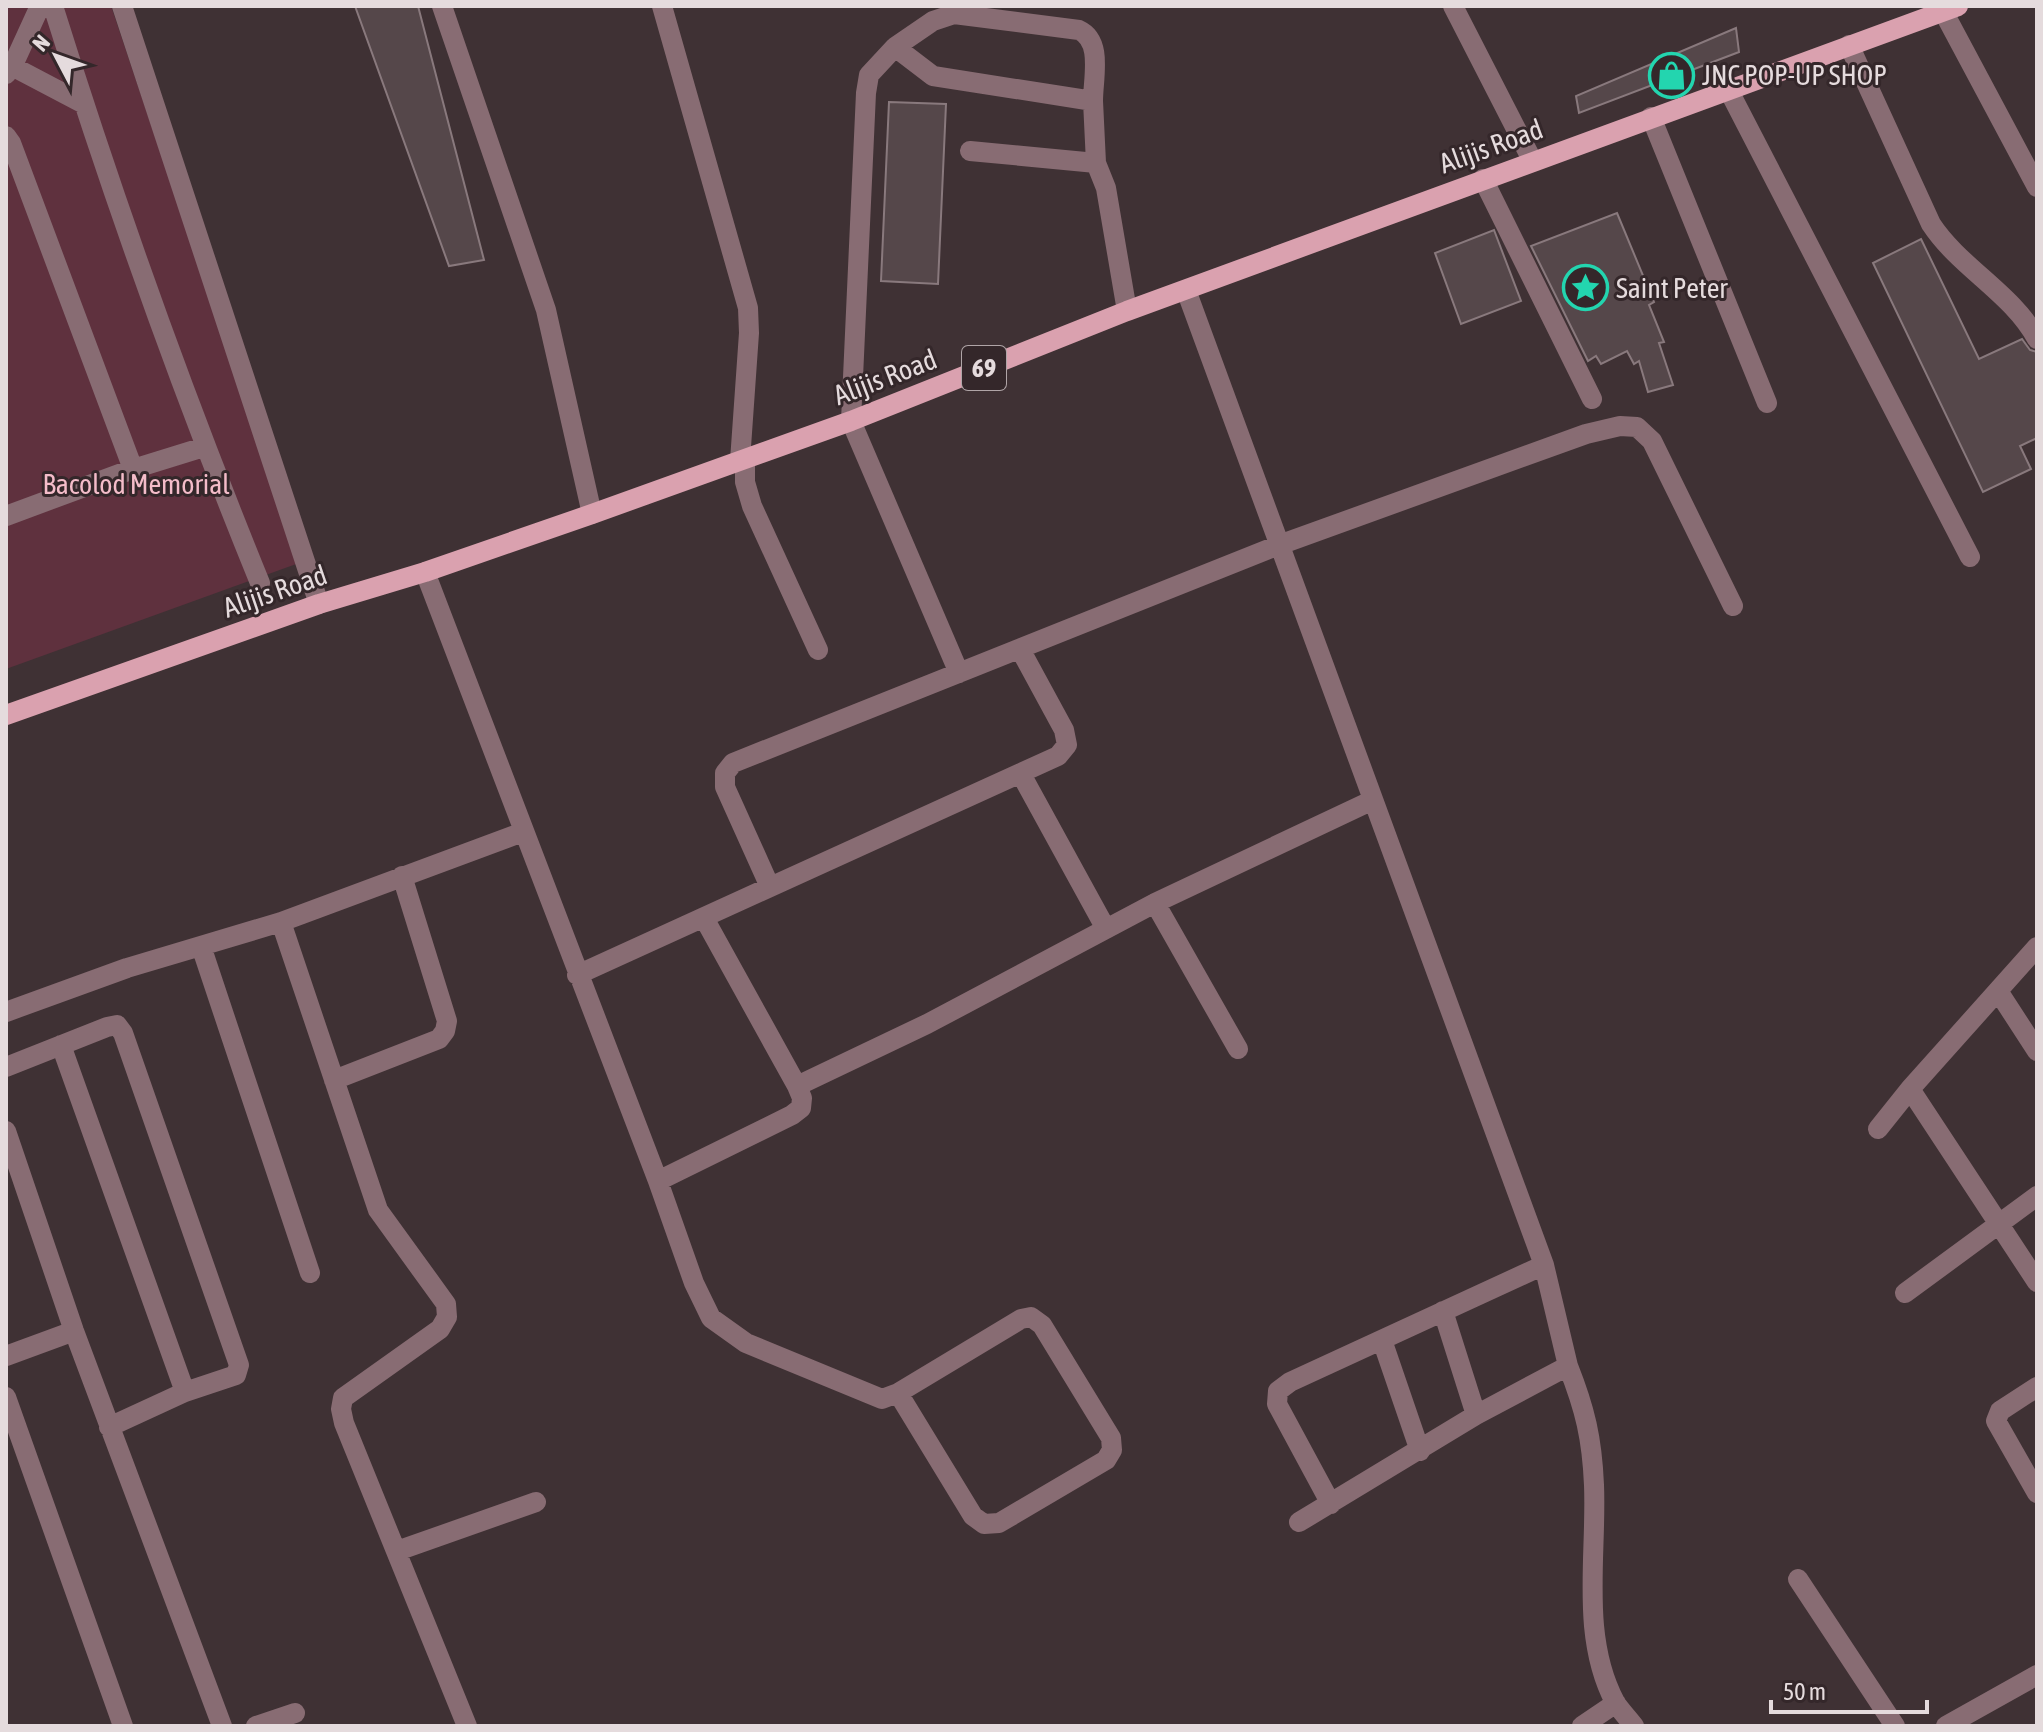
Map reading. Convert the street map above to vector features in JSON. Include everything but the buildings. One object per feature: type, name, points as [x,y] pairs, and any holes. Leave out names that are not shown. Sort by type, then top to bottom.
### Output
[{"type":"main road","name":"Alijis Road","points":[[6,715],[319,604],[425,572],[592,514],[851,421],[1127,311],[1950,9]]},
{"type":"street","points":[[40,6],[8,67],[84,104]]},
{"type":"street","points":[[53,6],[84,104],[204,447],[260,583]]},
{"type":"street","points":[[122,6],[319,604]]},
{"type":"street","points":[[442,6],[546,310],[592,514]]},
{"type":"street","points":[[662,6],[748,308],[742,460],[745,482],[752,506],[818,650]]},
{"type":"street","points":[[1453,6],[1532,160]]},
{"type":"street","points":[[1950,9],[2037,187]]},
{"type":"street","points":[[959,673],[851,421],[866,93],[869,75],[895,47],[933,21],[954,14],[1079,30],[1089,35],[1094,44],[1096,163],[1106,188],[1127,311]]},
{"type":"street","points":[[1849,45],[1937,233],[2014,308],[2037,339]]},
{"type":"street","points":[[895,47],[933,76],[1093,101]]},
{"type":"street","points":[[1728,89],[1970,557]]},
{"type":"street","points":[[1651,117],[1767,403]]},
{"type":"street","points":[[6,136],[133,469]]},
{"type":"street","points":[[970,151],[1096,163]]},
{"type":"street","points":[[1483,179],[1592,399]]},
{"type":"street","points":[[1186,290],[1544,1265],[1568,1366],[1585,1410],[1592,1450],[1594,1614],[1600,1664],[1616,1703],[1634,1726]]},
{"type":"street","points":[[770,887],[725,787],[725,773],[733,763],[1279,545],[1586,434],[1620,426],[1637,427],[1652,441],[1733,606]]},
{"type":"street","points":[[6,516],[133,469],[204,447]]},
{"type":"street","points":[[425,572],[658,1181],[694,1283],[711,1318],[746,1343],[882,1399],[898,1393],[1021,1319],[1031,1317],[1042,1325],[1111,1438],[1112,1450],[1106,1460],[999,1523],[984,1524],[973,1516],[898,1393]]},
{"type":"street","points":[[577,975],[1058,756],[1067,745],[1064,730],[1020,649]]},
{"type":"street","points":[[1021,774],[1106,929]]},
{"type":"street","points":[[797,1086],[927,1024],[1155,903],[1373,800]]},
{"type":"street","points":[[6,1012],[127,968],[281,922],[523,832]]},
{"type":"street","points":[[334,1080],[439,1039],[445,1031],[447,1021],[402,876]]},
{"type":"street","points":[[1155,903],[1238,1049]]},
{"type":"street","points":[[658,1181],[801,1108],[802,1098],[797,1086],[704,918]]},
{"type":"street","points":[[281,922],[378,1210],[446,1304],[447,1317],[440,1329],[343,1398],[341,1409],[467,1726]]},
{"type":"street","points":[[201,946],[310,1273]]},
{"type":"street","points":[[1878,1129],[2037,947]]},
{"type":"street","points":[[1998,991],[2037,1051]]},
{"type":"street","points":[[6,1067],[117,1025],[128,1048],[239,1365],[236,1375],[228,1380],[185,1392],[109,1427]]},
{"type":"street","points":[[61,1045],[185,1392]]},
{"type":"street","points":[[1910,1089],[2037,1282]]},
{"type":"street","points":[[6,1131],[74,1331],[222,1726]]},
{"type":"street","points":[[1905,1293],[2037,1196]]},
{"type":"street","points":[[1331,1504],[1277,1404],[1278,1391],[1290,1382],[1544,1265]]},
{"type":"street","points":[[1443,1311],[1476,1415]]},
{"type":"street","points":[[6,1356],[74,1331]]},
{"type":"street","points":[[1382,1340],[1420,1451]]},
{"type":"street","points":[[1299,1522],[1476,1415],[1568,1366]]},
{"type":"street","points":[[2037,1387],[2000,1411],[1996,1421],[2037,1493]]},
{"type":"street","points":[[6,1397],[123,1726]]},
{"type":"street","points":[[397,1551],[536,1502]]},
{"type":"street","points":[[1798,1579],[1895,1726]]},
{"type":"street","points":[[1946,1726],[2037,1675]]},
{"type":"street","points":[[1582,1726],[1616,1703]]},
{"type":"street","points":[[256,1726],[295,1713]]},
{"type":"green space","name":"Bacolod Memorial","points":[[6,6],[111,6],[299,563],[6,669]]},
{"type":"place","name":"JNC POP-UP SHOP","points":[[1671,75]]},
{"type":"place","name":"Saint Peter","points":[[1585,288]]}]
